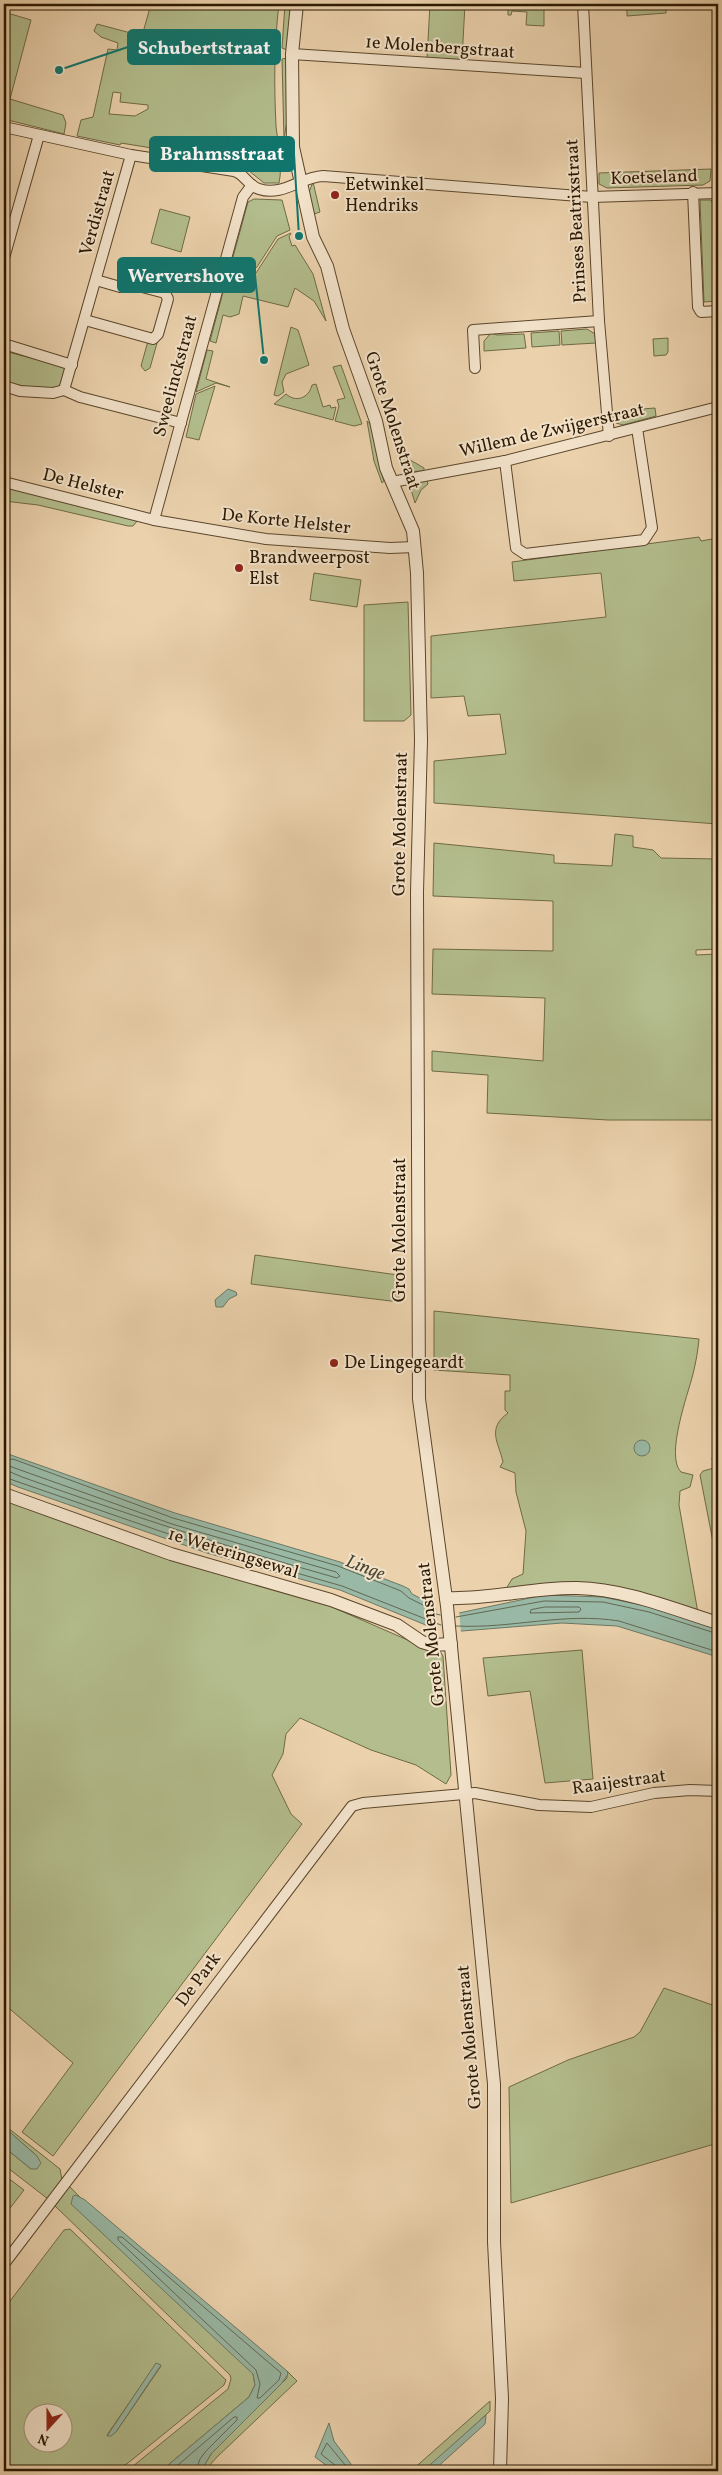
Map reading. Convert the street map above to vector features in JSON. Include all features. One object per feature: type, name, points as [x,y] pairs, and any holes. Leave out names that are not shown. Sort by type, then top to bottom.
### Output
[{"type":"street","name":"Grote Molenstraat","points":[[297,4],[292,54],[293,148],[313,237],[327,266],[343,328],[376,421],[386,468],[413,531],[415,547],[420,636],[421,740],[417,892],[419,1399],[447,1602],[494,2084],[494,2242],[502,2398],[500,2471]]},
{"type":"street","name":"Prinses Beatrixstraat","points":[[583,4],[599,321],[609,436]]},
{"type":"street","points":[[718,44],[718,192]]},
{"type":"street","name":"1e Molenbergstraat","points":[[292,54],[586,73]]},
{"type":"street","name":"Koetseland","points":[[4,127],[131,155],[239,172],[258,189],[278,192],[314,176],[323,176],[592,197],[718,192]]},
{"type":"street","points":[[4,258],[39,135]]},
{"type":"street","name":"Verdistraat","points":[[64,390],[131,155]]},
{"type":"street","name":"Sweelinckstraat","points":[[154,520],[243,197],[252,185]]},
{"type":"street","points":[[692,192],[698,307],[701,312],[718,311]]},
{"type":"street","name":"Verdistraat","points":[[85,320],[154,339],[158,334],[168,299],[165,293],[127,283],[120,287],[96,280]]},
{"type":"street","points":[[475,368],[473,330],[599,321]]},
{"type":"street","points":[[4,344],[72,365]]},
{"type":"street","points":[[4,386],[20,391],[45,393],[64,390],[80,397],[181,423]]},
{"type":"street","name":"Willem de Zwijgerstraat","points":[[392,482],[505,461],[718,407]]},
{"type":"street","points":[[505,461],[516,548],[525,554],[644,540],[652,528],[637,428]]},
{"type":"street","name":"De Helster","points":[[4,482],[154,520]]},
{"type":"street","name":"De Korte Helster","points":[[154,520],[266,539],[390,548],[415,547]]},
{"type":"street","name":"1e Weteringsewal","points":[[4,1494],[171,1554],[331,1600],[397,1625],[422,1642],[432,1645],[451,1639]]},
{"type":"street","points":[[447,1602],[577,1588],[611,1592],[651,1602],[718,1623]]},
{"type":"street","name":"Raaijestraat","points":[[465,1793],[571,1807],[591,1807],[654,1793],[690,1790],[718,1791]]},
{"type":"street","name":"De Park","points":[[4,2264],[352,1806],[363,1803],[465,1793]]},
{"type":"shaded area","points":[[151,4],[279,4],[275,80],[276,126],[280,162],[279,183],[264,183],[238,162],[121,143],[120,145],[77,136],[81,120],[93,117],[108,49],[117,50],[118,43],[101,37],[94,31],[97,24],[142,36]],"holes":[[[113,92],[121,93],[120,102],[148,105],[148,109],[135,116],[109,114]]]},
{"type":"shaded area","points":[[285,4],[293,4],[287,50],[282,48]]},
{"type":"shaded area","points":[[430,4],[465,4],[462,60],[427,59]]},
{"type":"shaded area","points":[[508,4],[544,4],[544,26],[526,25],[527,12],[512,11],[511,15],[508,15]]},
{"type":"shaded area","points":[[627,4],[666,4],[666,13],[627,16]]},
{"type":"shaded area","points":[[4,12],[31,20],[10,99],[63,115],[66,123],[64,134],[4,119]]},
{"type":"shaded area","points":[[287,58],[288,114],[284,139],[282,59]]},
{"type":"shaded area","points":[[711,169],[710,181],[703,185],[607,188],[599,184],[599,173]]},
{"type":"shaded area","points":[[313,182],[320,212],[314,214],[309,192]]},
{"type":"shaded area","points":[[254,199],[282,200],[290,230],[277,236],[257,267],[247,276],[242,276],[240,280],[227,279],[248,202]]},
{"type":"shaded area","points":[[700,200],[711,200],[713,204],[717,301],[704,302]]},
{"type":"shaded area","points":[[160,209],[190,217],[181,252],[151,243]]},
{"type":"shaded area","points":[[291,233],[289,237],[292,246],[295,245],[313,274],[326,321],[314,301],[295,288],[288,307],[243,296],[239,314],[230,317],[223,315],[216,343],[210,341],[226,281],[246,283],[256,273],[278,239]]},
{"type":"shaded area","points":[[291,327],[298,330],[309,365],[286,374],[282,382],[284,392],[278,396],[274,395]]},
{"type":"shaded area","points":[[587,329],[595,334],[596,343],[562,345],[561,331]]},
{"type":"shaded area","points":[[559,331],[560,345],[532,347],[531,333]]},
{"type":"shaded area","points":[[491,333],[497,335],[524,334],[526,348],[484,351],[484,341]]},
{"type":"shaded area","points":[[668,338],[668,352],[666,355],[654,356],[653,339]]},
{"type":"shaded area","points":[[148,341],[157,343],[150,368],[145,371],[141,366]]},
{"type":"shaded area","points":[[207,350],[213,351],[206,379],[230,387],[216,383],[196,392]]},
{"type":"shaded area","points":[[4,351],[66,367],[61,385],[56,389],[28,387],[4,382]]},
{"type":"shaded area","points":[[341,365],[362,424],[354,426],[335,421],[339,406],[337,400],[345,398],[333,367]]},
{"type":"shaded area","points":[[316,384],[323,407],[330,405],[331,408],[336,407],[333,420],[274,404],[286,394],[298,399],[302,398],[308,393],[312,385]]},
{"type":"shaded area","points":[[215,386],[199,440],[186,437],[196,394]]},
{"type":"shaded area","points":[[655,408],[656,416],[623,425],[616,423],[616,411]]},
{"type":"shaded area","points":[[367,421],[375,439],[384,481],[382,483],[374,461]]},
{"type":"shaded area","points":[[394,440],[405,457],[424,468],[424,471],[404,472]]},
{"type":"shaded area","points":[[427,480],[428,484],[421,490],[415,503],[410,486],[414,482]]},
{"type":"shaded area","points":[[4,487],[138,520],[133,526],[128,526],[38,505],[4,501]]},
{"type":"shaded area","points":[[699,537],[701,541],[718,538],[718,824],[434,803],[434,761],[506,754],[500,714],[468,716],[464,696],[431,698],[431,636],[606,617],[601,573],[514,581],[512,562]]},
{"type":"shaded area","points":[[314,573],[361,580],[357,607],[310,600]]},
{"type":"shaded area","points":[[408,602],[411,715],[404,721],[364,721],[364,605]]},
{"type":"shaded area","points":[[615,834],[633,836],[633,847],[653,850],[661,858],[718,859],[718,949],[696,950],[696,955],[718,954],[718,1120],[608,1120],[487,1113],[488,1075],[432,1071],[432,1051],[543,1061],[545,998],[432,994],[433,949],[553,951],[553,901],[433,896],[434,843],[554,855],[554,863],[612,866]]},
{"type":"shaded area","points":[[255,1255],[398,1275],[399,1302],[251,1284]]},
{"type":"shaded area","points":[[434,1311],[699,1339],[694,1370],[679,1424],[675,1453],[681,1472],[693,1475],[690,1487],[680,1491],[679,1505],[698,1613],[655,1599],[506,1589],[512,1579],[523,1574],[526,1531],[516,1492],[515,1473],[500,1467],[503,1462],[496,1436],[497,1425],[508,1413],[505,1410],[505,1391],[510,1391],[510,1375],[434,1370]]},
{"type":"shaded area","points":[[718,1457],[718,1554],[714,1547],[700,1475],[703,1471],[714,1468],[712,1458]]},
{"type":"shaded area","points":[[4,1498],[316,1600],[426,1648],[440,1651],[443,1656],[451,1775],[446,1784],[416,1765],[371,1750],[300,1718],[286,1734],[283,1754],[272,1775],[291,1814],[302,1824],[53,2156],[22,2132],[73,2063],[4,2004]]},
{"type":"shaded area","points":[[582,1650],[593,1779],[545,1783],[530,1691],[488,1696],[483,1658]]},
{"type":"shaded area","points":[[664,1988],[718,2007],[718,2143],[511,2203],[509,2087],[568,2060],[634,2037],[640,2032]]},
{"type":"shaded area","points":[[8,2128],[60,2169],[62,2180],[48,2199],[4,2165],[4,2147],[31,2169],[37,2156],[7,2130]]},
{"type":"shaded area","points":[[4,2175],[24,2190],[4,2216]]},
{"type":"shaded area","points":[[69,2186],[253,2374],[255,2385],[249,2397],[167,2466],[166,2471],[127,2471],[228,2389],[231,2379],[230,2375],[55,2206]]},
{"type":"shaded area","points":[[70,2229],[226,2380],[224,2385],[128,2463],[114,2471],[4,2471],[4,2309],[64,2230]],"holes":[[[156,2364],[161,2366],[116,2432],[107,2435]]]},
{"type":"shaded area","points":[[287,2371],[297,2381],[217,2457],[208,2467],[208,2471],[201,2471],[211,2454],[287,2378]]},
{"type":"shaded area","points":[[490,2401],[490,2411],[425,2471],[411,2471]]},
{"type":"water","points":[[228,1289],[236,1292],[237,1295],[229,1299],[223,1307],[216,1307],[215,1300]]},
{"type":"water","points":[[639,1440],[645,1440],[650,1445],[648,1454],[639,1456],[634,1451],[634,1445]]},
{"type":"water","points":[[8,1454],[175,1513],[340,1562],[403,1586],[436,1609],[459,1613],[544,1595],[603,1597],[650,1607],[718,1629],[718,1657],[617,1626],[562,1623],[462,1631],[438,1630],[340,1590],[207,1553],[18,1487],[4,1481],[4,1455]]},
{"type":"water","points":[[4,2127],[37,2156],[41,2163],[37,2169],[31,2169],[4,2147]]},
{"type":"water","points":[[76,2195],[85,2200],[287,2371],[288,2374],[282,2383],[211,2454],[201,2471],[166,2471],[167,2466],[249,2397],[255,2385],[253,2374],[71,2204],[73,2196]]},
{"type":"water","points":[[156,2363],[161,2365],[116,2432],[111,2436],[107,2436]]},
{"type":"water","points":[[486,2415],[485,2424],[433,2471],[423,2471]]},
{"type":"water","points":[[329,2423],[334,2441],[351,2464],[351,2471],[334,2471],[315,2457]]},
{"type":"pier","points":[[436,1606],[459,1610],[461,1633],[438,1632]]},
{"type":"place","name":"Schubertstraat","points":[[59,70]]},
{"type":"place","name":"Eetwinkel Hendriks","points":[[335,195]]},
{"type":"place","name":"Brahmsstraat","points":[[299,236]]},
{"type":"place","name":"Wervershove","points":[[264,360]]},
{"type":"place","name":"Brandweerpost Elst","points":[[239,568]]},
{"type":"place","name":"De Lingegeardt","points":[[334,1363]]},
{"type":"water label","name":"Linge","points":[[365,1568]]}]
